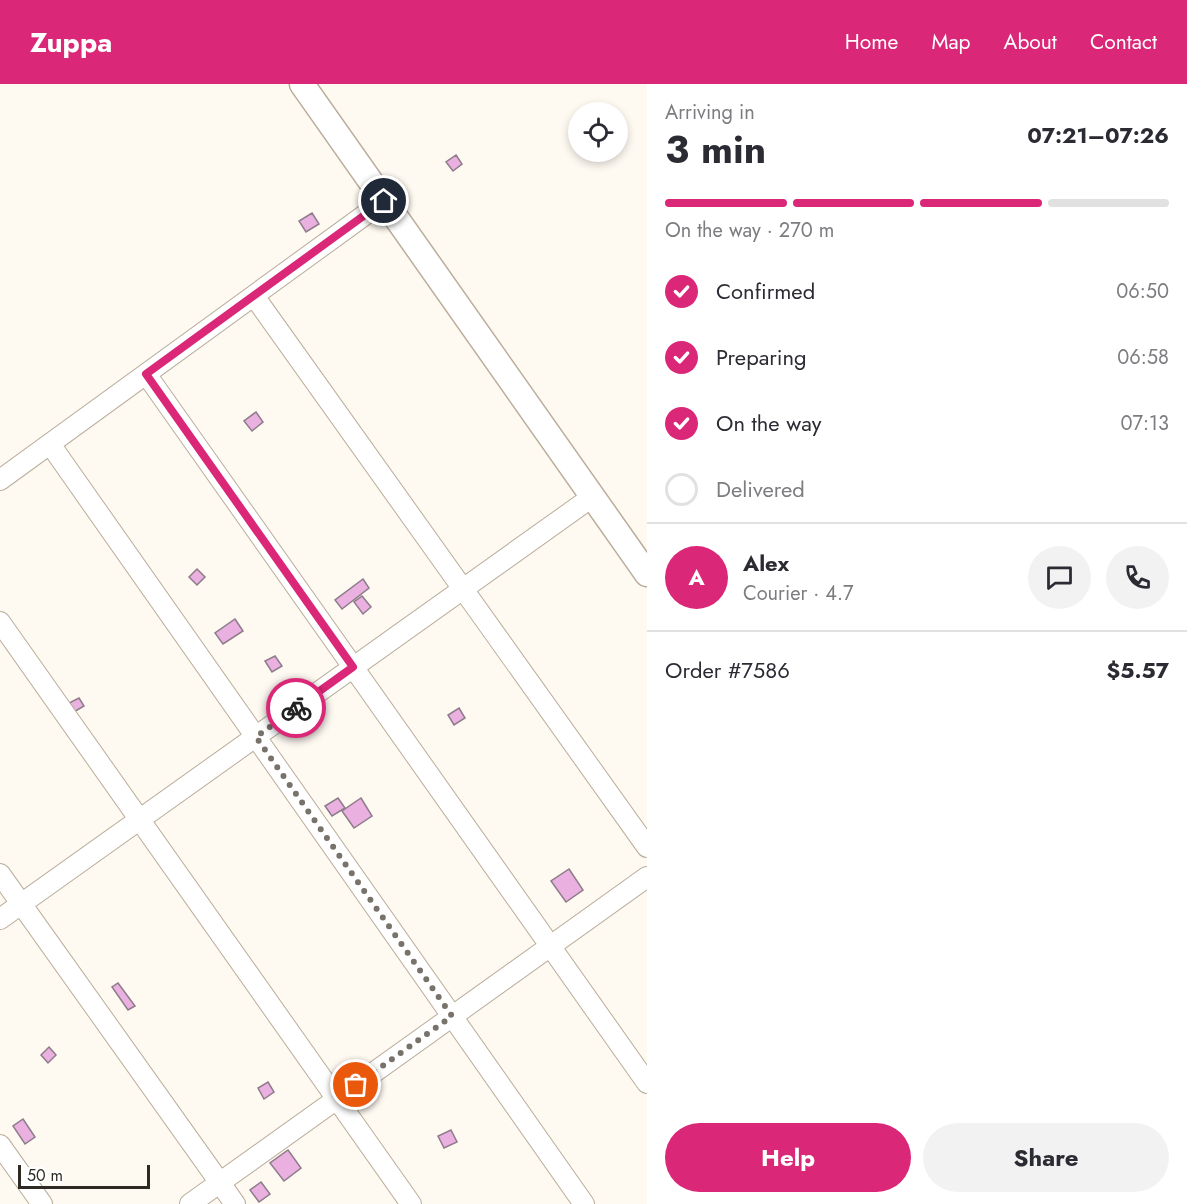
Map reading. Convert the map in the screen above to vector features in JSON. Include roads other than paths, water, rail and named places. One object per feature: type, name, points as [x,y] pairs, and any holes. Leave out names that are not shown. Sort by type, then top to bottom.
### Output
[{"type":"street","points":[[302,84],[647,574]]},
{"type":"street","points":[[0,480],[384,201]]},
{"type":"street","points":[[254,296],[647,847]]},
{"type":"street","points":[[146,374],[647,1083]]},
{"type":"street","points":[[50,444],[584,1204]]},
{"type":"street","points":[[0,919],[592,497]]},
{"type":"street","points":[[0,622],[411,1204]]},
{"type":"street","points":[[0,874],[236,1204]]},
{"type":"street","points":[[190,1204],[647,877]]},
{"type":"street","points":[[0,1144],[42,1204]]}]
